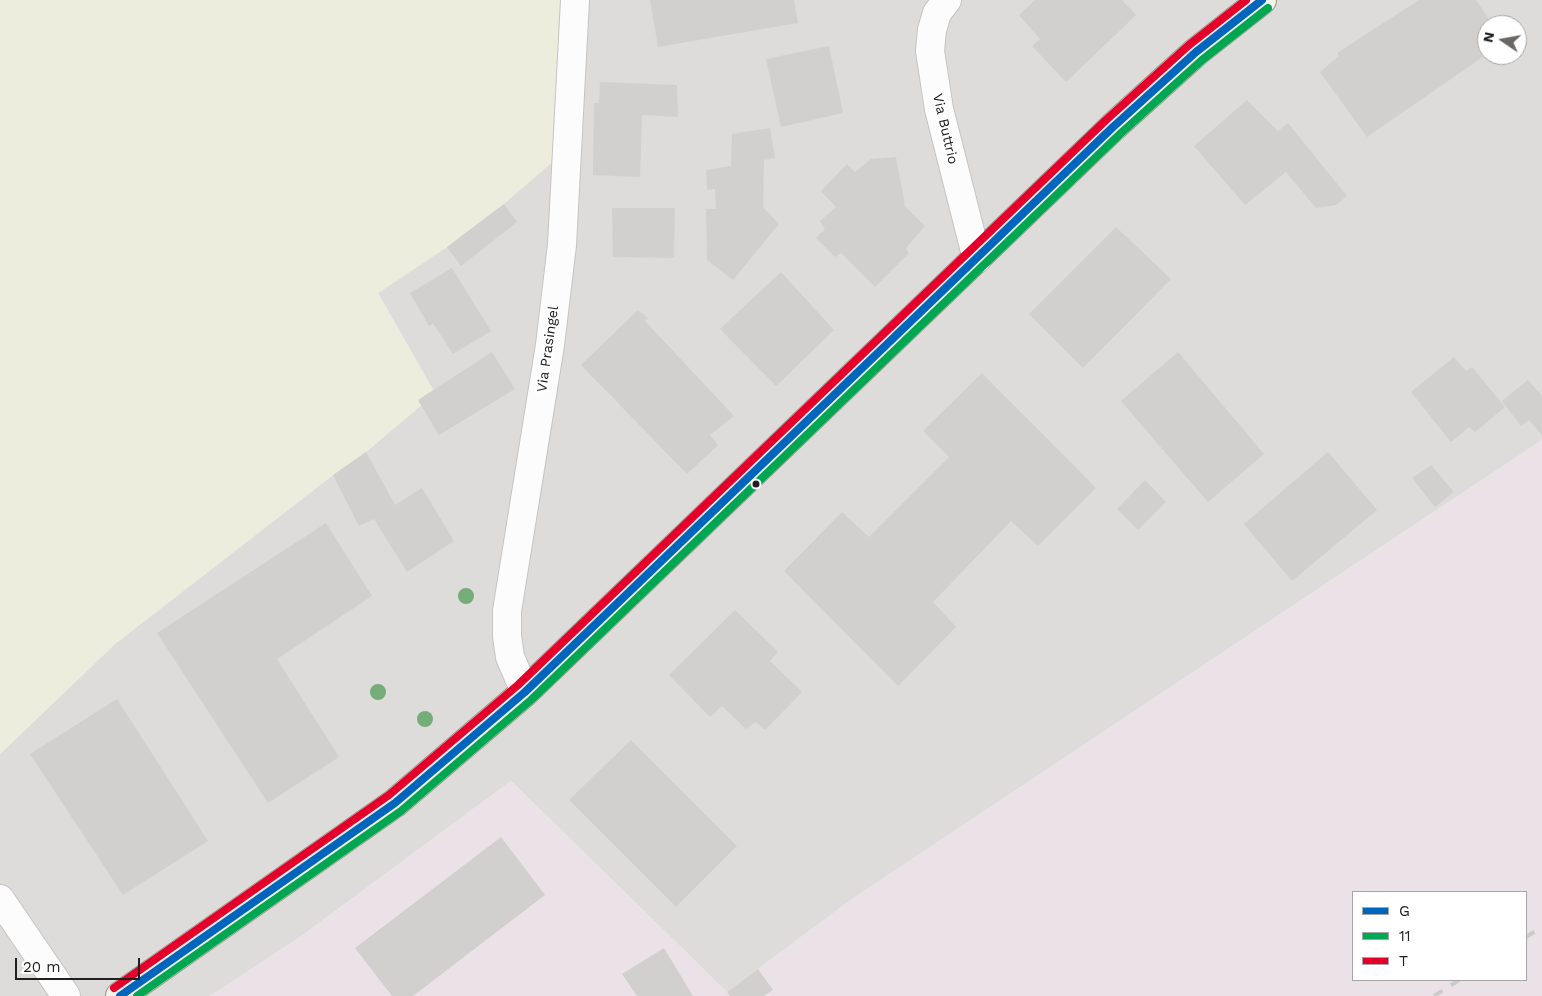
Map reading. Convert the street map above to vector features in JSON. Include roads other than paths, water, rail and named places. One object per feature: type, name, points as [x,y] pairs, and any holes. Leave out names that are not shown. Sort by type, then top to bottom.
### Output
[{"type":"street","name":"Via Prasingel","points":[[525,692],[510,657],[507,636],[507,612],[550,344],[558,272],[569,134],[575,0]]},
{"type":"street","name":"Via Buttrio","points":[[947,0],[937,13],[932,30],[930,51],[939,109],[977,259]]},
{"type":"street","points":[[120,996],[395,803],[525,692],[1113,127],[1196,52],[1262,0]]},
{"type":"street","points":[[0,899],[66,996]]},
{"type":"railway","points":[[1527,936],[1542,927]]},
{"type":"railway","points":[[1434,996],[1457,981]]}]
